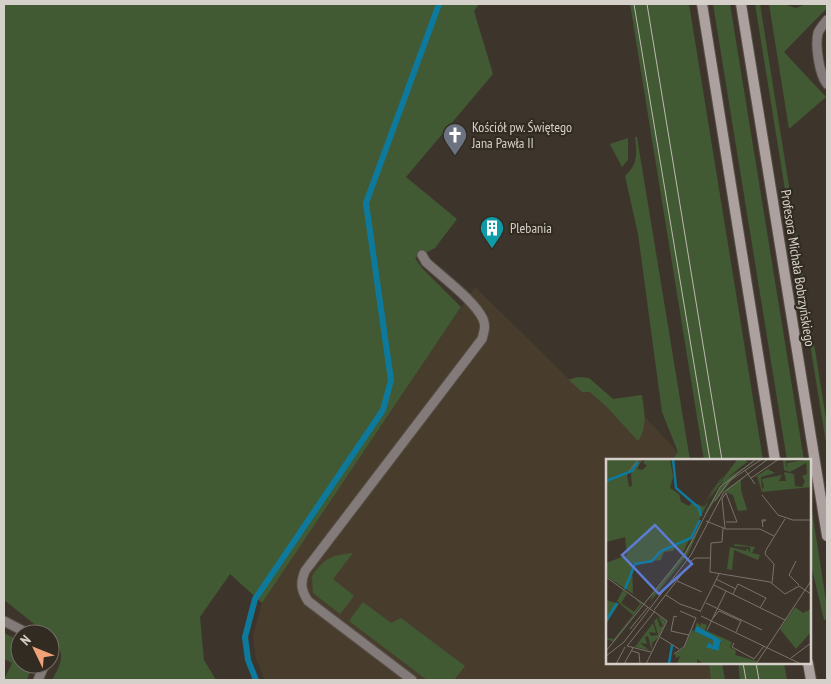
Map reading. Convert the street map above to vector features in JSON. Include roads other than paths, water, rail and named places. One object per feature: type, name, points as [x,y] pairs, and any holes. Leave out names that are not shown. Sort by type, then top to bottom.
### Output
[{"type":"main road","points":[[702,4],[775,459]]},
{"type":"main road","name":"Profesora Michała Bobrzyńskiego","points":[[741,4],[827,536]]},
{"type":"main road","points":[[808,664],[811,680]]},
{"type":"lane","points":[[827,20],[820,28],[817,41],[823,78],[827,84]]},
{"type":"lane","points":[[412,680],[308,601],[302,591],[301,580],[305,571],[482,339],[485,329],[484,321],[477,309],[426,262],[422,254]]},
{"type":"waterway","points":[[256,680],[248,660],[245,637],[255,599],[383,410],[391,380],[366,203],[439,4]]},
{"type":"tram line","points":[[634,4],[710,459]]},
{"type":"tram line","points":[[647,4],[722,459]]},
{"type":"tram line","points":[[743,664],[746,680]]},
{"type":"tram line","points":[[756,664],[759,680]]},
{"type":"place","name":"Kościół pw. Świętego Jana Pawła II","points":[[455,156]]},
{"type":"place","name":"Plebania","points":[[492,249]]}]
